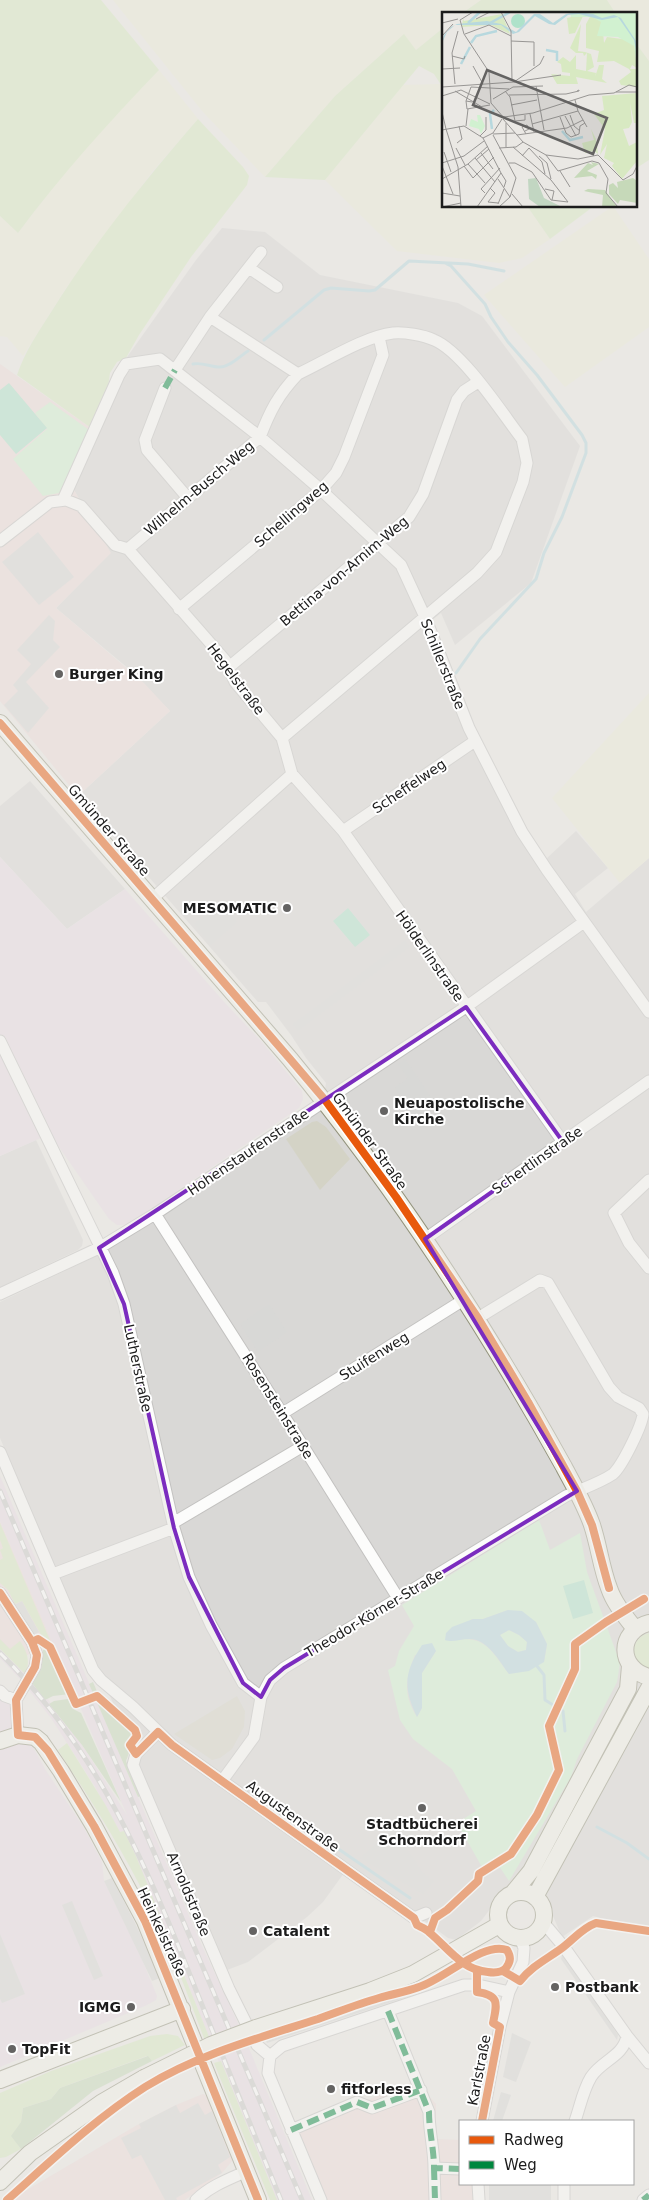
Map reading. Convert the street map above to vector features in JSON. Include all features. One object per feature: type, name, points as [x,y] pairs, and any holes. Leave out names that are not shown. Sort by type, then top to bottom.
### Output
[{"type":"street","points":[[175,370],[210,317],[261,252]]},
{"type":"street","points":[[249,268],[277,287]]},
{"type":"street","points":[[210,317],[298,374],[379,337],[392,333],[404,333],[434,340],[457,356],[522,439],[528,463],[496,552],[477,573],[282,738]]},
{"type":"street","name":"Schellingweg","points":[[179,608],[320,490],[336,474],[383,354],[379,337]]},
{"type":"street","name":"Schillerstraße","points":[[63,500],[115,383],[126,364],[160,359],[260,437],[401,565],[425,616],[475,741],[522,832],[649,1012]]},
{"type":"street","name":"Wilhelm-Busch-Weg","points":[[128,549],[260,437],[270,411],[281,392],[298,374]]},
{"type":"street","name":"Bettina-von-Arnim-Weg","points":[[229,667],[409,517],[423,494],[457,400],[464,391],[478,382]]},
{"type":"street","points":[[165,388],[145,440],[147,450],[187,497]]},
{"type":"street","points":[[0,541],[50,502],[63,500]]},
{"type":"street","name":"Hegelstraße","points":[[63,500],[80,506],[115,545],[128,549],[224,660],[235,682],[282,738],[292,774]]},
{"type":"street","name":"Gmünder Straße","points":[[0,723],[325,1100],[425,1239],[478,1318],[528,1402],[577,1491],[592,1526],[609,1588],[622,1612],[642,1626]]},
{"type":"street","name":"Scheffelweg","points":[[343,831],[475,741]]},
{"type":"street","points":[[152,899],[292,774]]},
{"type":"street","name":"Hölderlinstraße","points":[[292,774],[343,831],[563,1142]]},
{"type":"street","name":"Hohenstaufenstraße","points":[[0,1294],[99,1248],[155,1214],[466,1007],[584,922]]},
{"type":"street","name":"Lutherstraße","points":[[0,1041],[99,1248],[113,1273],[124,1304],[173,1526],[189,1577],[211,1625],[244,1683],[260,1697]]},
{"type":"street","name":"Schertlinstraße","points":[[425,1239],[649,1081]]},
{"type":"street","points":[[649,1180],[614,1213],[629,1243],[649,1268]]},
{"type":"street","name":"Rosensteinstraße","points":[[155,1214],[304,1446],[398,1598]]},
{"type":"street","name":"Theodor-Körner-Straße","points":[[222,1781],[254,1737],[260,1697],[270,1680],[284,1668],[577,1491],[614,1473],[637,1434],[643,1414],[638,1408],[618,1397],[610,1387],[548,1283],[540,1280],[478,1318]]},
{"type":"street","name":"Stuifenweg","points":[[283,1413],[465,1299]]},
{"type":"street","points":[[52,1574],[173,1526],[304,1446]]},
{"type":"street","name":"Augustenstraße","points":[[0,1452],[93,1670],[100,1680],[133,1707],[172,1745],[222,1781],[414,1918],[426,1913]]},
{"type":"street","points":[[0,1593],[32,1642],[37,1655],[35,1668],[16,1700],[18,1735],[0,1741]]},
{"type":"street","points":[[513,1892],[521,1891],[536,1897],[541,1904],[544,1913],[543,1922],[534,1934],[520,1938],[504,1932],[499,1925],[497,1915],[499,1905],[531,1871],[628,1689],[630,1666],[625,1650],[630,1635],[642,1626]]},
{"type":"street","points":[[630,1666],[641,1675],[649,1677]]},
{"type":"street","points":[[536,1897],[649,1688]]},
{"type":"street","points":[[0,1691],[5,1696],[16,1700]]},
{"type":"street","name":"Arnoldstraße","points":[[158,1732],[136,1754],[133,1765],[230,1989],[257,2045],[270,2056]]},
{"type":"street","name":"Heinkelstraße","points":[[18,1735],[35,1737],[41,1742],[61,1771],[145,1921],[258,2200]]},
{"type":"street","points":[[543,1922],[564,1947],[649,2064]]},
{"type":"street","points":[[0,2182],[30,2153],[101,2103],[144,2078],[211,2045],[256,2028],[370,1992],[414,1974],[499,1925]]},
{"type":"street","name":"Karlstraße","points":[[482,2120],[500,2027],[509,1992],[524,1962],[524,1948],[520,1938]]},
{"type":"street","points":[[321,2200],[268,2073],[270,2056],[282,2046],[464,1985],[478,1985],[509,1992]]},
{"type":"street","points":[[0,2080],[182,2009]]},
{"type":"street","points":[[388,2011],[429,2112],[429,2130],[433,2142],[435,2200]]},
{"type":"street","points":[[575,2120],[587,2084],[593,2075],[620,2052],[627,2036]]},
{"type":"street","points":[[292,2130],[357,2102],[372,2108],[421,2090]]},
{"type":"street","points":[[0,2194],[62,2132]]},
{"type":"street","points":[[0,2163],[8,2162],[30,2153]]},
{"type":"street","points":[[434,2168],[459,2169]]},
{"type":"street","points":[[196,2200],[220,2184],[247,2171]]},
{"type":"street","points":[[478,2185],[479,2200]]},
{"type":"street","points":[[564,2185],[564,2200]]},
{"type":"street","points":[[643,2200],[649,2195]]},
{"type":"highlighted area","points":[[466,1007],[563,1142],[425,1239],[577,1491],[284,1668],[270,1680],[261,1697],[243,1683],[189,1577],[174,1528],[124,1304],[99,1248]]},
{"type":"shaded area","points":[[222,228],[265,232],[320,275],[458,303],[482,316],[580,446],[531,583],[455,645],[441,613],[431,621],[480,743],[511,805],[546,859],[576,831],[608,868],[575,894],[586,912],[649,858],[649,1928],[633,1927],[593,1916],[562,1937],[550,1909],[533,1887],[516,1886],[503,1892],[481,1921],[456,1940],[448,1938],[349,1866],[323,1902],[307,1917],[248,1962],[227,1970],[0,1438],[0,1302],[94,1257],[322,1108],[326,1083],[266,1002],[258,1002],[78,796],[170,711],[129,669],[56,608],[110,553],[74,490],[91,428],[120,367],[196,260]]},
{"type":"shaded area","points":[[0,364],[91,428],[74,490],[111,553],[56,608],[144,683],[170,711],[78,796],[0,701]]},
{"type":"shaded area","points":[[38,532],[74,577],[39,605],[2,562]]},
{"type":"shaded area","points":[[49,615],[55,621],[53,640],[60,647],[26,682],[49,708],[28,733],[4,705],[18,691],[13,685],[31,664],[17,650]]},
{"type":"shaded area","points":[[30,781],[125,889],[67,929],[0,857],[0,806]]},
{"type":"shaded area","points":[[0,857],[67,929],[125,889],[261,1041],[302,1091],[303,1099],[299,1108],[127,1225],[117,1225],[109,1219],[50,1134],[0,1156]]},
{"type":"shaded area","points":[[219,902],[237,922],[211,945],[194,924]]},
{"type":"shaded area","points":[[405,940],[410,947],[298,1031],[293,1024]]},
{"type":"shaded area","points":[[405,1059],[436,1104],[416,1119],[394,1088],[408,1078],[398,1064]]},
{"type":"shaded area","points":[[317,1121],[326,1127],[350,1159],[320,1190],[286,1139],[312,1122]]},
{"type":"shaded area","points":[[36,1140],[83,1240],[82,1246],[78,1250],[0,1287],[0,1156]]},
{"type":"shaded area","points":[[269,1304],[287,1332],[258,1352],[240,1324]]},
{"type":"shaded area","points":[[0,1476],[202,1946],[243,2034],[312,2200],[274,2200],[167,1932],[120,1833],[94,1785],[51,1718],[20,1679],[0,1658],[0,1647],[35,1682],[82,1745],[127,1815],[0,1521]]},
{"type":"shaded area","points":[[0,1521],[52,1641],[15,1662],[0,1647]]},
{"type":"shaded area","points":[[22,1601],[39,1632],[31,1636],[14,1605]]},
{"type":"shaded area","points":[[0,1686],[45,1769],[84,1828],[102,1862],[104,1881],[133,1938],[157,1996],[156,2000],[147,2005],[0,2067]]},
{"type":"shaded area","points":[[237,1696],[245,1711],[244,1727],[232,1749],[220,1758],[212,1760],[174,1734]]},
{"type":"shaded area","points":[[403,1820],[419,1840],[408,1850],[422,1872],[434,1881],[423,1894],[360,1858]]},
{"type":"shaded area","points":[[112,1878],[160,1978],[152,1981],[104,1881]]},
{"type":"shaded area","points":[[72,1901],[103,1976],[94,1980],[62,1905]]},
{"type":"shaded area","points":[[0,1934],[25,1994],[2,2003],[0,1999]]},
{"type":"shaded area","points":[[563,1952],[618,2035],[617,2040],[561,1959]]},
{"type":"shaded area","points":[[406,1968],[416,1994],[267,2043],[258,2020],[363,1986]]},
{"type":"shaded area","points":[[512,2033],[531,2042],[516,2082],[503,2077]]},
{"type":"shaded area","points":[[415,2081],[436,2104],[436,2139],[459,2140],[459,2185],[476,2185],[476,2200],[316,2200],[287,2132]]},
{"type":"shaded area","points":[[501,2092],[511,2095],[502,2120],[493,2120]]},
{"type":"shaded area","points":[[203,2094],[207,2096],[211,2104],[231,2152],[232,2161],[222,2173],[185,2200],[13,2200],[20,2194],[139,2124]]},
{"type":"shaded area","points":[[198,2103],[205,2115],[212,2111],[230,2157],[218,2165],[222,2173],[176,2198],[177,2200],[165,2200],[141,2155],[132,2159],[121,2138],[141,2128],[139,2124],[176,2105],[180,2113]]},
{"type":"shaded area","points":[[489,2185],[551,2185],[551,2200],[489,2200]]},
{"type":"green space","points":[[0,0],[101,0],[159,70],[86,149],[18,233],[0,216]]},
{"type":"green space","points":[[113,0],[481,0],[464,12],[442,12],[442,29],[416,50],[403,35],[335,96],[265,177],[203,112]]},
{"type":"green space","points":[[481,0],[607,0],[615,12],[464,12]]},
{"type":"green space","points":[[607,0],[649,0],[649,61],[636,43],[636,12],[615,12]]},
{"type":"green space","points":[[442,29],[442,86],[434,74],[419,66],[325,180],[265,177],[335,96],[404,34],[416,50]]},
{"type":"green space","points":[[636,43],[649,61],[649,160],[636,168]]},
{"type":"green space","points":[[159,70],[198,119],[152,172],[66,288],[23,356],[7,337],[0,336],[0,216],[18,233],[56,183],[112,118]]},
{"type":"green space","points":[[440,84],[442,87],[442,208],[528,208],[550,239],[522,258],[499,263],[397,251],[325,180],[403,85]]},
{"type":"green space","points":[[198,119],[243,167],[249,176],[247,185],[191,257],[139,335],[126,358],[117,362],[110,373],[107,394],[91,428],[17,375],[33,341],[86,259],[140,188]]},
{"type":"green space","points":[[528,208],[591,208],[550,239]]},
{"type":"green space","points":[[610,208],[614,208],[649,259],[649,327],[565,387],[484,295]]},
{"type":"green space","points":[[9,383],[47,428],[16,454],[0,435],[0,390]]},
{"type":"green space","points":[[50,402],[92,432],[71,476],[59,493],[43,496],[13,459],[47,429],[35,413]]},
{"type":"green space","points":[[649,693],[649,858],[620,883],[552,798]]},
{"type":"green space","points":[[348,908],[370,935],[355,947],[333,921]]},
{"type":"green space","points":[[539,1520],[550,1550],[580,1533],[587,1572],[620,1663],[617,1682],[577,1759],[571,1777],[509,1881],[495,1860],[482,1867],[457,1823],[476,1811],[452,1769],[413,1739],[400,1720],[388,1670],[395,1666],[399,1651],[414,1626],[402,1605]],"holes":[[[508,1610],[536,1622],[547,1644],[544,1662],[509,1674],[491,1650],[478,1641],[470,1639],[449,1641],[472,1619],[483,1619]],[[436,1651],[422,1673],[422,1708],[417,1717],[409,1701],[407,1686],[409,1672],[415,1655]]]},
{"type":"green space","points":[[0,1523],[52,1645],[44,1640],[22,1601],[15,1604],[8,1590],[0,1583],[0,1560],[3,1558],[0,1550],[3,1548],[0,1540]]},
{"type":"green space","points":[[584,1580],[593,1613],[573,1619],[563,1586]]},
{"type":"green space","points":[[509,1630],[527,1642],[526,1650],[518,1652],[508,1646],[500,1635]]},
{"type":"green space","points":[[649,1633],[649,1669],[638,1662],[634,1651],[638,1640]]},
{"type":"green space","points":[[0,1639],[10,1649],[20,1641],[27,1657],[28,1665],[25,1674],[0,1649]]},
{"type":"green space","points":[[49,1648],[70,1694],[53,1696],[45,1700],[32,1683],[41,1669],[43,1650]]},
{"type":"green space","points":[[93,1682],[101,1701],[134,1734],[126,1745],[129,1753],[126,1761],[140,1796],[138,1797],[89,1684]]},
{"type":"green space","points":[[68,1699],[73,1709],[81,1713],[121,1802],[82,1745],[49,1704],[54,1701]]},
{"type":"green space","points":[[67,1743],[120,1832],[124,1831],[136,1856],[210,2039],[205,2041],[170,1951],[135,1877],[98,1812],[58,1750]]},
{"type":"green space","points":[[167,2034],[178,2036],[185,2045],[152,2061],[147,2056],[60,2088],[51,2099],[23,2108],[21,2122],[12,2136],[21,2149],[0,2158],[0,2093],[51,2071],[150,2036]]},
{"type":"green space","points":[[148,2056],[152,2061],[93,2091],[21,2149],[11,2136],[21,2122],[23,2108],[51,2099],[60,2088]]},
{"type":"green space","points":[[221,2061],[277,2200],[270,2200],[214,2063]]},
{"type":"water","points":[[508,1610],[522,1611],[536,1622],[547,1644],[544,1662],[529,1671],[509,1674],[497,1657],[482,1642],[469,1639],[445,1640],[446,1633],[452,1627],[473,1619],[483,1619]],"holes":[[[509,1630],[527,1642],[526,1650],[518,1652],[508,1646],[500,1635]]]},
{"type":"water","points":[[432,1643],[436,1651],[422,1673],[422,1708],[417,1717],[409,1697],[407,1680],[412,1664],[422,1645]]},
{"type":"waterway","points":[[264,340],[324,290],[331,288],[375,290],[409,261],[468,264],[504,271]]},
{"type":"waterway","points":[[445,263],[451,266],[485,304],[491,317],[508,342],[537,375],[586,443],[586,453],[562,517],[544,553],[536,579],[480,639],[456,673]]},
{"type":"waterway","points":[[193,364],[224,367],[248,351]]},
{"type":"waterway","points":[[537,1666],[544,1675],[545,1700],[563,1711],[565,1731]]},
{"type":"waterway","points":[[248,1787],[410,1898]]},
{"type":"waterway","points":[[597,1827],[627,1843],[649,1859]]},
{"type":"railway","points":[[0,1491],[302,2200]]},
{"type":"railway","points":[[0,1653],[35,1690],[65,1729],[92,1769],[116,1811],[158,1898],[281,2200]]},
{"type":"marked path","points":[[165,388],[175,370]]},
{"type":"marked path","points":[[388,2011],[429,2112],[434,2168],[459,2169]]},
{"type":"marked path","points":[[291,2130],[357,2102],[372,2108],[421,2090]]},
{"type":"marked path","points":[[434,2168],[435,2200]]},
{"type":"marked path","points":[[643,2200],[649,2195]]},
{"type":"cycle path","points":[[0,723],[325,1100],[396,1197],[478,1318],[528,1402],[577,1491],[592,1525],[609,1588]]},
{"type":"cycle path","points":[[0,1593],[32,1642],[37,1655],[35,1667],[16,1700],[18,1735],[35,1737],[48,1751],[94,1826],[145,1921],[258,2200]]},
{"type":"cycle path","points":[[430,1932],[435,1918],[447,1910],[478,1881],[479,1874],[511,1854],[537,1815],[559,1770],[549,1726],[575,1669],[575,1644],[644,1599]]},
{"type":"cycle path","points":[[7,2200],[74,2140],[127,2099],[166,2075],[208,2056],[252,2040],[371,2000],[419,1987],[440,1977],[452,1969],[464,1962],[475,1956],[487,1951],[507,1950],[510,1959],[506,1968],[495,1972],[479,1970],[463,1963],[456,1957],[449,1951],[427,1930],[417,1925],[414,1918],[172,1745],[158,1732],[136,1754],[130,1745],[137,1736],[135,1730],[97,1696],[76,1704],[50,1647],[38,1639],[32,1642]]},
{"type":"cycle path","points":[[503,1971],[520,1981],[582,1931],[596,1923],[649,1931]]},
{"type":"cycle path","points":[[477,1971],[477,1992],[490,1995],[493,1998],[496,2006],[493,2023],[500,2027],[482,2120]]},
{"type":"place","name":"Burger King","points":[[59,674]]},
{"type":"place","name":"MESOMATIC","points":[[287,908]]},
{"type":"place","name":"Neuapostolische Kirche","points":[[384,1111]]},
{"type":"place","name":"Stadtbücherei Schorndorf","points":[[422,1808]]},
{"type":"place","name":"Catalent","points":[[253,1931]]},
{"type":"place","name":"Postbank","points":[[555,1987]]},
{"type":"place","name":"IGMG","points":[[131,2007]]},
{"type":"place","name":"TopFit","points":[[12,2049]]},
{"type":"place","name":"fitforless","points":[[331,2089]]}]
